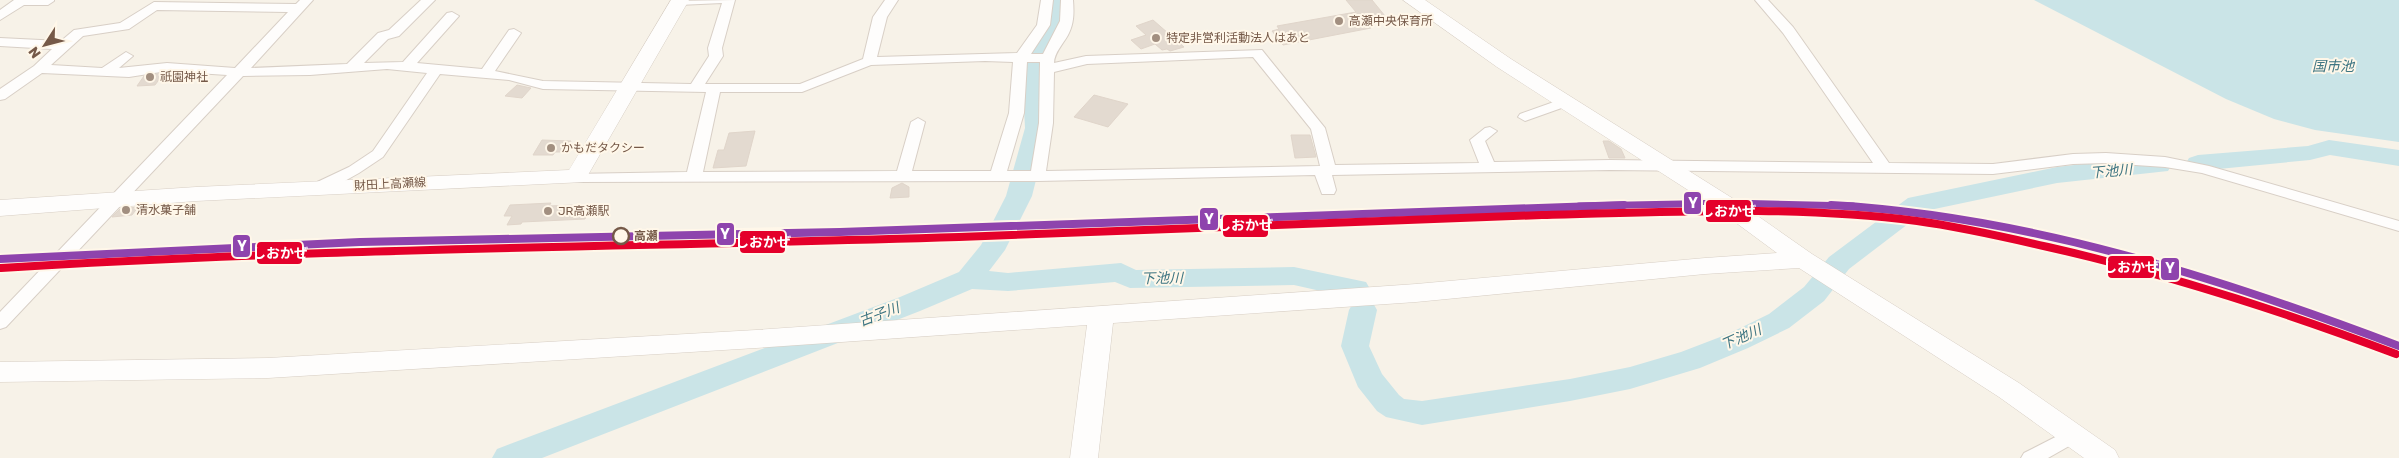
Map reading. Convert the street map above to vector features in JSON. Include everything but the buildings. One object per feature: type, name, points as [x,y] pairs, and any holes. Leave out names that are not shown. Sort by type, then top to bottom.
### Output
[{"type":"street","points":[[352,67],[383,36],[394,33],[428,0]]},
{"type":"street","points":[[576,177],[680,1],[718,0]]},
{"type":"street","points":[[695,88],[716,56],[715,48],[730,0]]},
{"type":"street","points":[[869,61],[880,17],[892,0]]},
{"type":"street","points":[[998,175],[1018,106],[1016,70],[1048,16],[1047,0]]},
{"type":"street","points":[[1038,176],[1046,123],[1044,62],[1062,34],[1067,21],[1067,0]]},
{"type":"street","points":[[1412,0],[1565,102],[1724,203],[1803,260],[2008,390],[2071,436],[2105,458]]},
{"type":"street","points":[[1761,0],[1788,30],[1885,169]]},
{"type":"street","points":[[0,16],[20,1],[48,1]]},
{"type":"street","points":[[0,96],[39,69],[64,44],[79,33],[124,26],[154,6],[216,3],[303,4]]},
{"type":"street","points":[[0,323],[303,4]]},
{"type":"street","points":[[405,68],[452,16]]},
{"type":"street","points":[[485,75],[514,33]]},
{"type":"street","points":[[0,42],[64,44]]},
{"type":"street","points":[[39,69],[129,73],[167,67],[239,72],[310,71],[387,66],[509,76],[543,85],[628,88],[802,88],[869,61],[1022,58],[1062,67],[1086,60],[1256,53],[1318,128],[1328,190]]},
{"type":"street","points":[[105,72],[126,56]]},
{"type":"street","points":[[319,188],[354,170],[378,154],[435,71]]},
{"type":"street","points":[[694,176],[714,88]]},
{"type":"street","points":[[1525,117],[1565,102]]},
{"type":"street","points":[[903,177],[918,122]]},
{"type":"street","points":[[1489,168],[1477,140],[1490,131]]},
{"type":"street","points":[[576,177],[1038,176],[1667,166],[1993,169],[2073,159],[2106,158],[2165,162],[2204,169],[2399,226]]},
{"type":"street","name":"財田上高瀬線","points":[[0,208],[118,199],[319,188],[576,177]]},
{"type":"street","points":[[0,372],[268,368],[756,339],[1416,293],[1705,266],[1803,260]]},
{"type":"street","points":[[1084,458],[1100,316]]},
{"type":"street","points":[[2032,458],[2071,436]]},
{"type":"water","name":"国市池","points":[[2034,0],[2399,0],[2399,142],[2315,130],[2274,119],[2226,99]]},
{"type":"waterway","name":"古子川","points":[[969,279],[992,250],[1019,196],[1037,128],[1033,71],[1038,50],[1055,25],[1058,0]]},
{"type":"waterway","name":"下池川","points":[[2198,163],[2310,153],[2329,147],[2399,158]]},
{"type":"waterway","name":"下池川","points":[[1363,310],[1355,346],[1369,379],[1388,403],[1397,409],[1422,413],[1570,390],[1630,378],[1690,360],[1738,341],[1779,321],[1814,294],[1839,263],[1917,204],[2057,175],[2135,166],[2159,166]]},
{"type":"waterway","name":"下池川","points":[[969,279],[1008,282],[1121,272],[1130,279],[1294,276],[1356,289]]},
{"type":"waterway","name":"古子川","points":[[508,458],[910,304],[969,279]]},
{"type":"transit line","name":"Y","points":[[0,259],[240,246],[360,242],[840,232],[1481,209],[1688,204],[1820,204],[1908,211],[1944,216],[2051,238],[2183,272],[2313,314],[2399,346]]},
{"type":"transit line","name":"しおかぜ","points":[[1,268],[120,260],[240,255],[959,237],[1479,217],[1736,211],[1827,213],[1933,223],[1999,236],[2137,268],[2310,322],[2396,354]]},
{"type":"place","name":"高瀬中央保育所","points":[[1339,21]]},
{"type":"place","name":"特定非営利活動法人はあと","points":[[1156,38]]},
{"type":"place","name":"祇園神社","points":[[150,77]]},
{"type":"place","name":"かもだタクシー","points":[[551,148]]},
{"type":"place","name":"清水菓子舗","points":[[126,210]]},
{"type":"place","name":"JR高瀬駅","points":[[548,211]]},
{"type":"place","name":"高瀬","points":[[621,236]]}]
